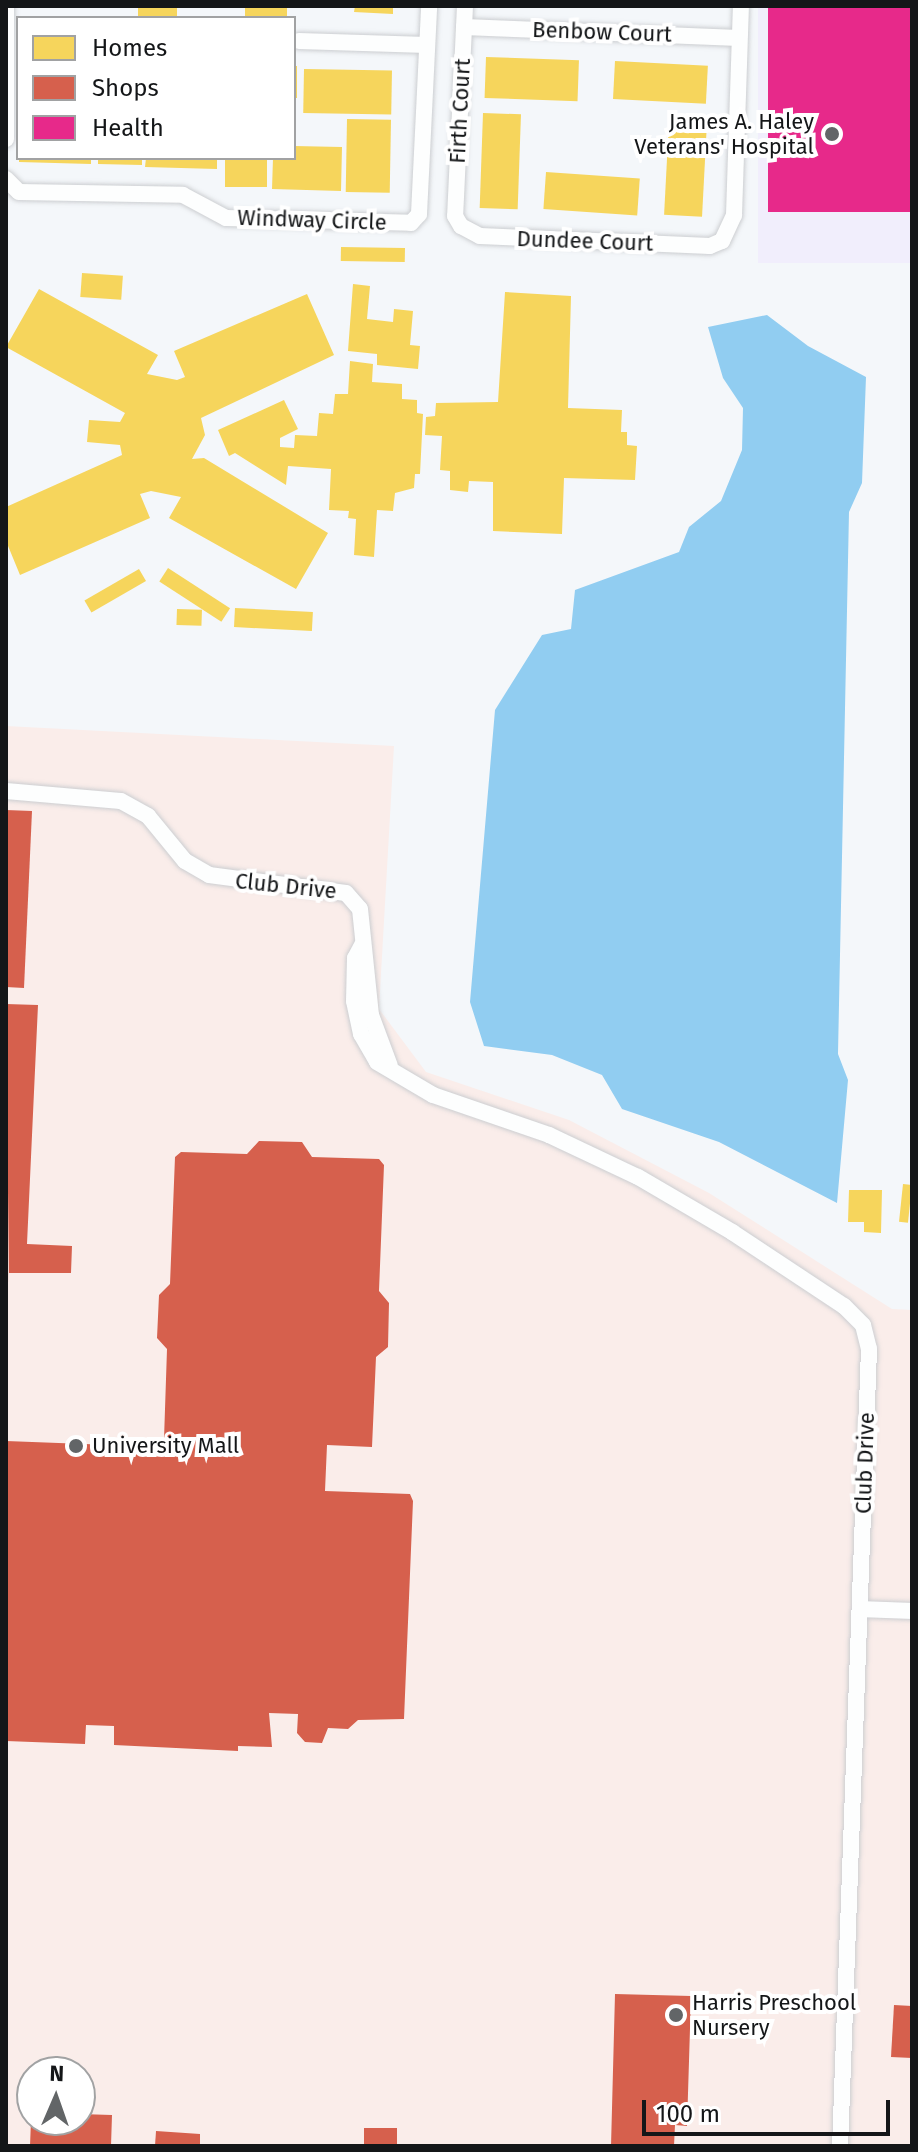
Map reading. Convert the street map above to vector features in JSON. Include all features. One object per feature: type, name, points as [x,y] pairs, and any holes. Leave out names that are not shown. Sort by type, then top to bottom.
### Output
[{"type":"street","points":[[6,6],[6,139]]},
{"type":"street","name":"Windway Circle","points":[[6,179],[19,192],[183,195],[226,218],[411,223],[419,214],[429,6]]},
{"type":"street","name":"Firth Court","points":[[455,216],[465,6]]},
{"type":"street","points":[[739,38],[741,6]]},
{"type":"street","name":"Benbow Court","points":[[464,27],[739,38]]},
{"type":"street","name":"Dundee Court","points":[[455,216],[480,236],[710,246],[722,241],[734,215],[739,38]]},
{"type":"street","points":[[299,41],[427,45]]},
{"type":"street","name":"Club Drive","points":[[6,791],[121,801],[148,816],[185,861],[222,879],[336,888],[360,909],[362,945],[355,958],[357,1023],[377,1062],[390,1066],[433,1095],[549,1135],[649,1183],[854,1314],[869,1349],[840,2146]]},
{"type":"street","points":[[860,1609],[912,1611]]},
{"type":"shaded area","name":"James A. Haley Veterans' Hospital","points":[[758,6],[912,6],[912,263],[758,263]]},
{"type":"shaded area","points":[[6,726],[394,746],[379,1009],[426,1072],[569,1120],[709,1193],[892,1309],[912,1310],[912,2146],[6,2146]]},
{"type":"water","points":[[767,315],[808,346],[866,377],[862,483],[849,512],[838,1054],[848,1080],[837,1203],[719,1142],[622,1109],[602,1075],[552,1055],[484,1046],[470,1002],[495,710],[542,635],[571,629],[575,590],[679,552],[689,527],[721,501],[742,450],[743,408],[723,378],[708,327]]},
{"type":"building: Homes","points":[[138,6],[177,6],[177,16],[138,16]]},
{"type":"building: Homes","points":[[245,6],[287,6],[287,16],[245,16]]},
{"type":"building: Homes","points":[[355,6],[393,6],[393,14],[354,12]]},
{"type":"building: Homes","points":[[486,57],[579,60],[578,101],[485,98]]},
{"type":"building: Homes","points":[[615,61],[708,66],[706,104],[613,99]]},
{"type":"building: Homes","points":[[304,69],[392,71],[391,115],[303,113]]},
{"type":"building: Homes","points":[[483,113],[521,114],[518,209],[480,208]]},
{"type":"building: Homes","points":[[347,119],[391,120],[390,193],[346,192]]},
{"type":"building: Homes","points":[[669,121],[707,123],[702,217],[664,215]]},
{"type":"building: Homes","points":[[296,146],[342,147],[341,191],[272,189],[273,160],[296,160]]},
{"type":"building: Homes","points":[[91,160],[91,164],[19,162]]},
{"type":"building: Homes","points":[[98,160],[142,160],[142,165],[98,164]]},
{"type":"building: Homes","points":[[146,160],[217,160],[217,169],[145,167]]},
{"type":"building: Homes","points":[[225,160],[267,160],[267,187],[225,187]]},
{"type":"building: Homes","points":[[546,172],[640,179],[637,215],[543,209]]},
{"type":"building: Homes","points":[[341,247],[405,248],[405,262],[341,261]]},
{"type":"building: Homes","points":[[82,273],[123,276],[121,300],[80,297]]},
{"type":"building: Homes","points":[[353,284],[370,286],[367,319],[393,322],[394,309],[413,311],[410,345],[420,346],[418,369],[377,365],[377,354],[348,351]]},
{"type":"building: Homes","points":[[39,289],[158,355],[147,374],[177,380],[185,377],[174,351],[307,294],[334,355],[201,418],[205,435],[192,459],[204,458],[328,533],[296,589],[169,518],[181,497],[151,491],[140,494],[150,518],[20,575],[6,541],[6,507],[122,455],[120,445],[87,442],[89,420],[120,422],[125,413],[6,347]]},
{"type":"building: Homes","points":[[505,292],[571,296],[568,408],[622,410],[621,432],[627,432],[627,445],[637,446],[635,480],[564,478],[562,534],[493,531],[493,482],[469,481],[468,492],[450,490],[450,471],[440,470],[442,436],[425,435],[426,417],[435,416],[436,403],[498,402]]},
{"type":"building: Homes","points":[[350,361],[373,364],[372,382],[402,384],[402,399],[417,400],[417,413],[423,414],[420,474],[415,474],[414,488],[395,493],[393,511],[377,510],[374,557],[354,555],[356,519],[348,518],[349,511],[329,510],[331,469],[288,466],[286,485],[235,453],[229,456],[218,430],[284,400],[298,429],[280,438],[280,447],[294,448],[295,435],[317,436],[319,413],[333,414],[335,394],[348,394]]},
{"type":"building: Homes","points":[[168,568],[230,608],[221,622],[159,581]]},
{"type":"building: Homes","points":[[139,569],[146,581],[91,613],[84,600]]},
{"type":"building: Homes","points":[[235,608],[313,612],[312,631],[234,627]]},
{"type":"building: Homes","points":[[177,609],[202,610],[201,626],[176,625]]},
{"type":"building: Homes","points":[[903,1184],[912,1185],[908,1223],[899,1222]]},
{"type":"building: Homes","points":[[849,1190],[882,1190],[881,1233],[864,1232],[864,1222],[848,1222]]},
{"type":"building: Shops","points":[[6,810],[32,811],[24,988],[6,987]]},
{"type":"building: Shops","points":[[6,1004],[38,1005],[27,1244],[72,1246],[71,1273],[9,1273],[9,1284]]},
{"type":"building: Shops","name":"University Mall","points":[[259,1141],[302,1142],[312,1157],[379,1159],[384,1165],[379,1291],[389,1303],[388,1347],[376,1357],[372,1447],[327,1445],[325,1491],[410,1494],[413,1501],[404,1719],[358,1720],[348,1729],[328,1728],[322,1743],[305,1742],[297,1733],[298,1714],[269,1713],[272,1747],[238,1746],[238,1751],[114,1745],[114,1726],[86,1725],[85,1744],[6,1741],[6,1441],[190,1448],[190,1440],[164,1439],[167,1349],[157,1338],[159,1295],[170,1284],[175,1157],[181,1152],[247,1154]]},
{"type":"building: Shops","points":[[615,1994],[691,1996],[687,2126],[675,2125],[674,2146],[611,2146]]},
{"type":"building: Shops","points":[[894,2005],[912,2006],[912,2058],[891,2057]]},
{"type":"building: Shops","points":[[96,2114],[112,2115],[111,2146],[30,2146],[30,2136],[96,2136]]},
{"type":"building: Shops","points":[[364,2128],[397,2128],[397,2146],[364,2146]]},
{"type":"building: Shops","points":[[156,2131],[200,2134],[200,2146],[155,2146]]},
{"type":"building: Health","name":"James A. Haley Veterans' Hospital","points":[[768,6],[912,6],[912,212],[768,212]]},
{"type":"place","name":"James A. Haley Veterans' Hospital","points":[[832,134]]},
{"type":"place","name":"University Mall","points":[[76,1446]]},
{"type":"place","name":"Harris Preschool Nursery","points":[[676,2015]]}]
